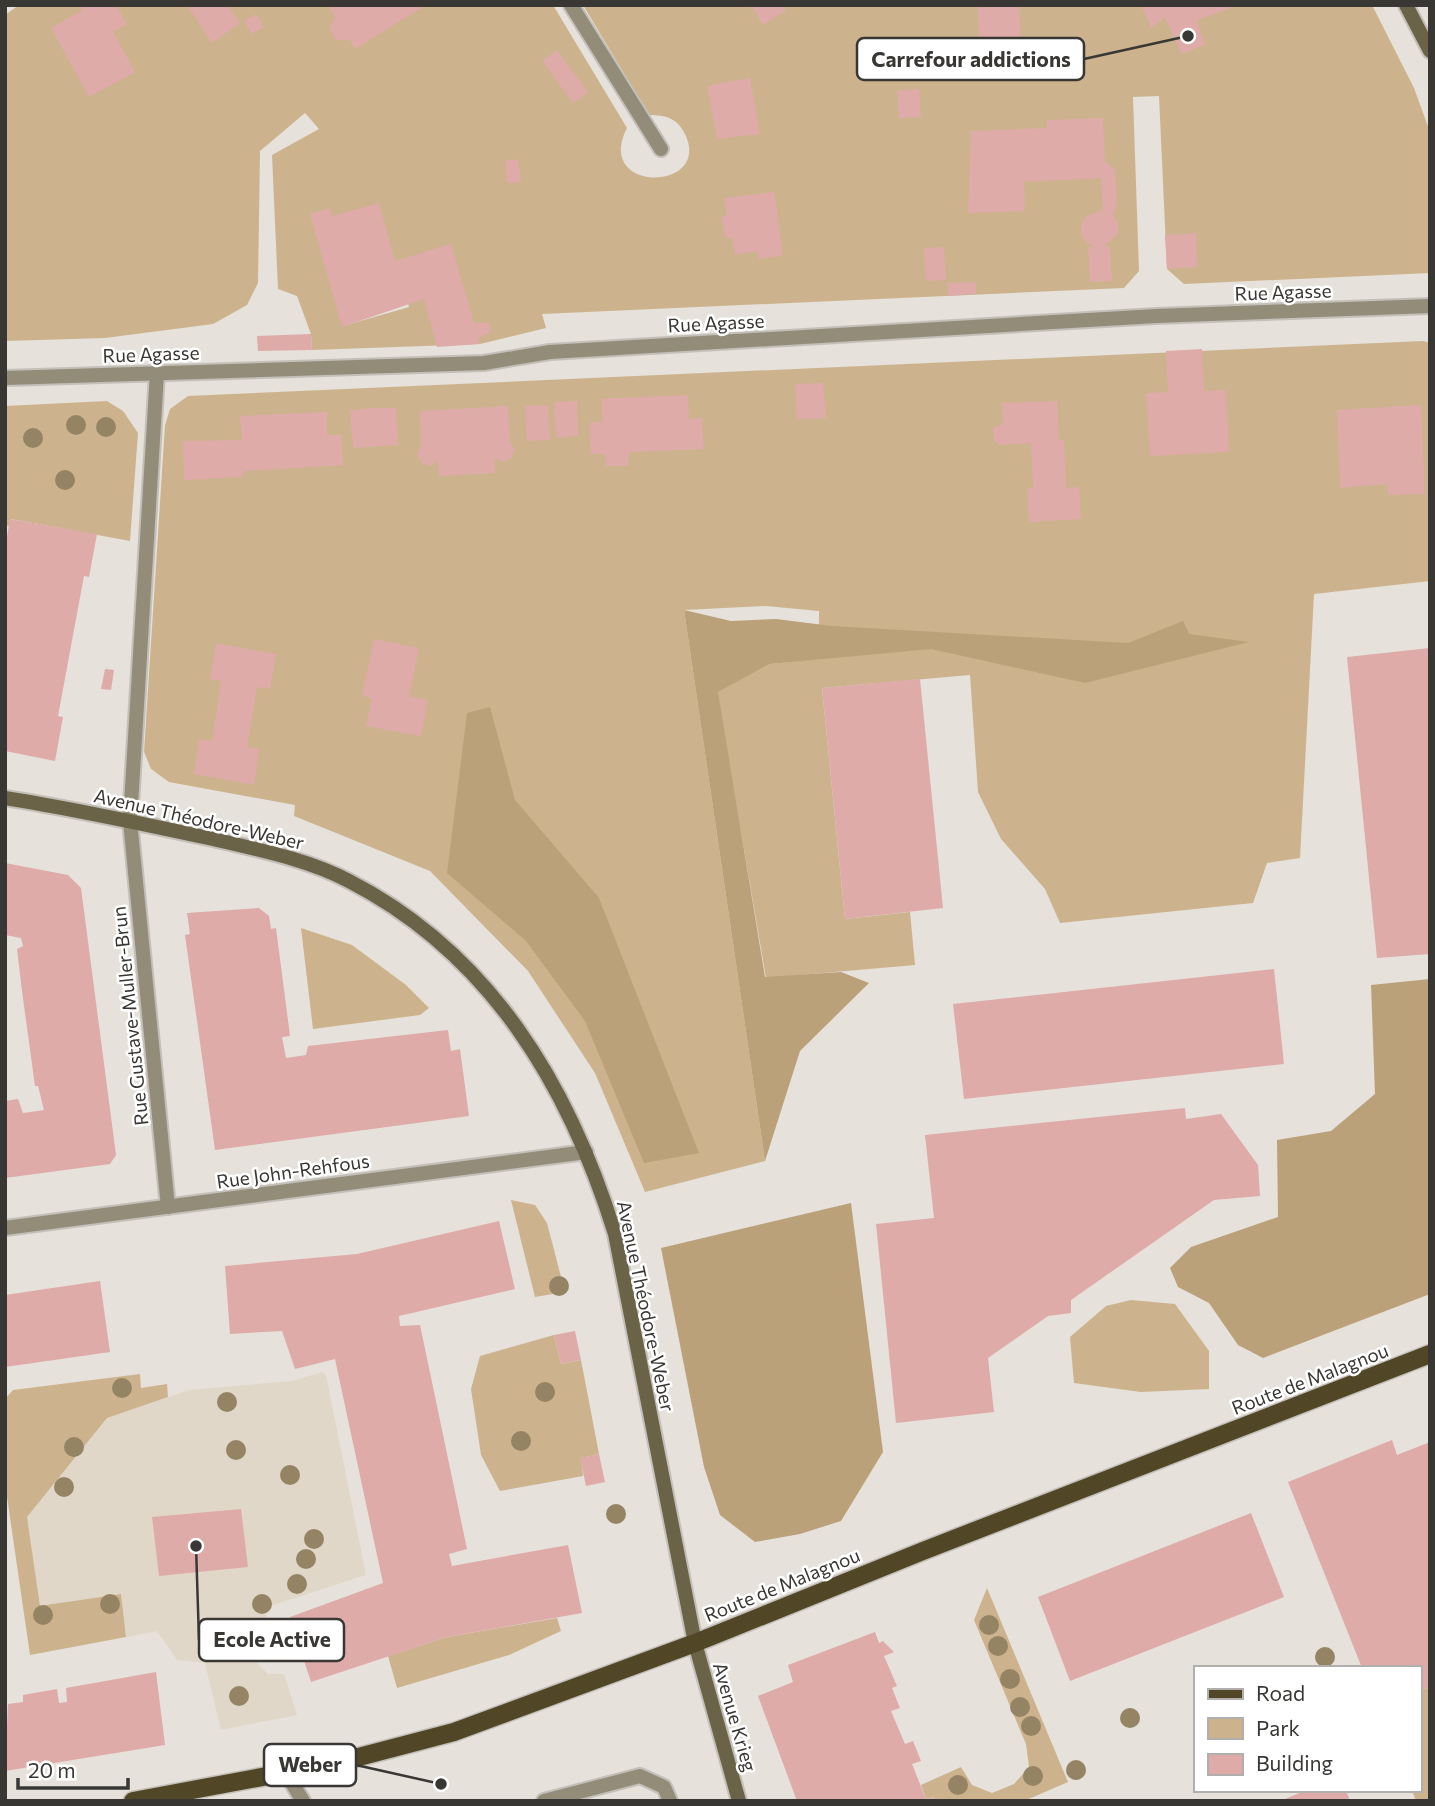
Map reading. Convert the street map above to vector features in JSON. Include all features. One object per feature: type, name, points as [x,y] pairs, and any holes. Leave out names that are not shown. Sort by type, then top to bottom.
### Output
[{"type":"main road","name":"Route de Malagnou","points":[[134,1801],[286,1773],[454,1732],[695,1643],[923,1550],[1430,1354]]},
{"type":"street","points":[[571,5],[661,149]]},
{"type":"street","points":[[1406,5],[1430,51]]},
{"type":"street","name":"Rue Agasse","points":[[5,378],[484,363],[564,351],[1156,316],[1430,306]]},
{"type":"street","name":"Rue Gustave-Muller-Brun","points":[[157,373],[130,821],[168,1207]]},
{"type":"street","name":"Avenue Théodore-Weber","points":[[5,798],[130,821],[286,856],[347,880],[394,907],[434,935],[472,970],[521,1033],[586,1152],[615,1234],[695,1643]]},
{"type":"street","name":"Rue John-Rehfous","points":[[5,1228],[586,1152]]},
{"type":"street","name":"Avenue Krieg","points":[[695,1643],[739,1801]]},
{"type":"street","points":[[286,1773],[303,1801]]},
{"type":"street","points":[[544,1801],[640,1776],[664,1787],[670,1801]]},
{"type":"shaded area","points":[[684,610],[731,621],[776,619],[832,626],[1128,643],[1183,621],[1189,634],[1249,642],[1085,683],[931,649],[770,664],[718,692],[765,977],[841,972],[869,983],[800,1051],[765,1161]]},
{"type":"shaded area","points":[[490,707],[515,800],[599,898],[699,1153],[644,1163],[585,1021],[526,941],[447,873],[467,713]]},
{"type":"shaded area","points":[[1430,979],[1430,1294],[1263,1358],[1238,1345],[1209,1303],[1178,1287],[1170,1268],[1191,1247],[1278,1217],[1277,1140],[1331,1131],[1375,1094],[1371,985]]},
{"type":"shaded area","points":[[851,1203],[883,1452],[841,1521],[800,1534],[755,1542],[720,1515],[704,1467],[661,1248]]},
{"type":"shaded area","points":[[322,1372],[326,1375],[366,1575],[264,1608],[270,1629],[255,1649],[257,1663],[268,1674],[284,1674],[297,1715],[221,1730],[205,1663],[177,1660],[157,1631],[126,1637],[121,1594],[40,1607],[27,1517],[107,1418],[189,1390],[292,1381]]},
{"type":"green space","points":[[19,5],[553,5],[627,128],[621,150],[626,165],[638,174],[654,177],[670,175],[683,167],[689,153],[685,134],[670,118],[649,115],[583,5],[1372,5],[1414,88],[1430,132],[1430,273],[1184,284],[1167,269],[1159,96],[1133,97],[1139,271],[1124,288],[542,314],[546,328],[480,344],[312,350],[311,334],[297,296],[278,289],[272,155],[319,129],[305,113],[260,151],[258,283],[247,305],[213,324],[105,338],[5,341],[5,15]],"holes":[[[395,261],[409,307],[343,326]]]},
{"type":"green space","points":[[1423,341],[1430,343],[1430,581],[1314,594],[1300,858],[1267,863],[1253,903],[1060,923],[1045,889],[1001,839],[978,792],[970,675],[822,688],[845,919],[910,912],[915,965],[766,978],[717,692],[770,664],[819,659],[819,611],[766,606],[684,610],[765,1161],[645,1192],[595,1073],[528,971],[430,871],[294,816],[295,805],[169,782],[151,769],[144,752],[165,425],[170,409],[188,396]]},
{"type":"green space","points":[[107,401],[123,411],[138,433],[130,541],[11,519],[9,526],[5,525],[5,406]]},
{"type":"green space","points":[[301,928],[352,945],[406,985],[429,1008],[420,1015],[313,1029]]},
{"type":"green space","points":[[511,1200],[535,1205],[547,1223],[565,1292],[535,1297]]},
{"type":"green space","points":[[1131,1300],[1175,1304],[1209,1351],[1209,1389],[1141,1392],[1074,1383],[1070,1337],[1106,1306]]},
{"type":"green space","points":[[554,1335],[561,1364],[581,1360],[599,1454],[581,1458],[583,1476],[500,1491],[481,1455],[471,1389],[480,1356]]},
{"type":"green space","points":[[140,1374],[141,1388],[167,1384],[168,1397],[107,1418],[27,1517],[40,1606],[121,1594],[126,1637],[30,1655],[5,1483],[5,1399],[13,1390]]},
{"type":"green space","points":[[987,1588],[1068,1782],[1024,1801],[936,1801],[934,1797],[926,1799],[921,1785],[961,1767],[972,1785],[992,1793],[1014,1784],[1029,1767],[1026,1744],[974,1620]]},
{"type":"green space","points":[[557,1618],[561,1631],[509,1655],[397,1688],[388,1656],[447,1637]]},
{"type":"green space","points":[[1430,1687],[1430,1801],[1416,1801],[1413,1792],[1421,1792],[1421,1690]]},
{"type":"building","points":[[79,5],[116,5],[127,24],[113,32],[135,72],[89,97],[51,28],[82,10]]},
{"type":"building","points":[[187,5],[227,5],[240,23],[212,43]]},
{"type":"building","points":[[328,5],[426,5],[355,49],[350,40],[336,40],[329,29],[335,16]]},
{"type":"building","points":[[751,5],[783,5],[786,10],[763,25]]},
{"type":"building","points":[[978,5],[1019,5],[1022,80],[981,81]]},
{"type":"building","points":[[1141,5],[1236,6],[1197,20],[1205,45],[1181,54],[1165,17],[1151,28]]},
{"type":"building","points":[[256,14],[264,27],[252,34],[244,21]]},
{"type":"building","points":[[557,50],[588,92],[573,103],[542,61]]},
{"type":"building","points":[[750,78],[760,134],[717,139],[707,86]]},
{"type":"building","points":[[919,89],[921,117],[899,118],[897,91]]},
{"type":"building","points":[[1103,118],[1105,161],[1115,170],[1117,205],[1113,215],[1118,223],[1118,233],[1104,247],[1110,247],[1112,281],[1090,282],[1088,247],[1095,247],[1086,242],[1081,233],[1081,225],[1087,216],[1103,210],[1101,178],[1024,182],[1025,211],[968,213],[971,131],[1047,128],[1047,120]]},
{"type":"building","points":[[518,159],[521,182],[507,183],[505,161]]},
{"type":"building","points":[[774,192],[783,255],[759,259],[757,251],[735,255],[732,237],[726,239],[721,217],[727,216],[724,198]]},
{"type":"building","points":[[379,203],[395,261],[451,244],[474,323],[489,323],[491,332],[478,338],[480,344],[437,347],[424,299],[342,327],[310,214],[330,208],[332,216]]},
{"type":"building","points":[[1196,233],[1197,267],[1167,269],[1165,235]]},
{"type":"building","points":[[944,247],[946,280],[926,281],[924,248]]},
{"type":"building","points":[[976,282],[976,294],[948,296],[947,283]]},
{"type":"building","points":[[311,334],[312,350],[258,351],[257,336]]},
{"type":"building","points":[[1202,349],[1204,391],[1226,390],[1229,452],[1150,456],[1146,393],[1168,392],[1166,351]]},
{"type":"building","points":[[823,383],[826,418],[797,419],[795,384]]},
{"type":"building","points":[[688,395],[689,419],[702,418],[704,449],[629,452],[628,466],[606,466],[605,454],[591,454],[589,423],[602,422],[602,399]]},
{"type":"building","points":[[577,401],[578,436],[556,438],[554,402]]},
{"type":"building","points":[[1057,401],[1059,440],[1064,440],[1066,488],[1079,487],[1081,519],[1029,522],[1027,489],[1033,488],[1031,443],[999,445],[994,441],[993,428],[1003,424],[1002,403]]},
{"type":"building","points":[[548,405],[550,440],[527,441],[525,406]]},
{"type":"building","points":[[1421,405],[1425,494],[1388,495],[1387,484],[1340,488],[1337,410]]},
{"type":"building","points":[[508,406],[510,442],[515,450],[511,458],[503,462],[494,458],[495,473],[439,476],[438,460],[431,466],[422,463],[417,454],[421,446],[420,411]]},
{"type":"building","points":[[396,408],[398,445],[353,448],[350,410]]},
{"type":"building","points":[[327,412],[327,435],[341,435],[343,465],[244,471],[243,477],[184,480],[183,441],[242,440],[240,416]]},
{"type":"building","points":[[10,519],[97,534],[89,577],[84,576],[58,716],[63,717],[55,761],[5,751],[5,548]]},
{"type":"building","points":[[374,639],[419,648],[409,696],[428,700],[421,736],[366,726],[372,698],[362,696]]},
{"type":"building","points":[[216,643],[276,654],[270,689],[257,687],[247,747],[259,749],[254,785],[194,774],[199,739],[212,741],[221,681],[210,679]]},
{"type":"building","points":[[1430,648],[1430,954],[1377,958],[1347,657]]},
{"type":"building","points":[[105,669],[114,670],[111,690],[101,689]]},
{"type":"building","points":[[920,679],[943,908],[845,919],[822,688]]},
{"type":"building","points":[[5,863],[68,875],[81,888],[116,1155],[110,1164],[5,1178],[5,1101],[18,1099],[23,1113],[44,1110],[38,1086],[35,1086],[22,991],[17,949],[23,946],[21,938],[5,935]]},
{"type":"building","points":[[259,908],[269,916],[271,929],[276,928],[290,1036],[282,1037],[286,1058],[306,1055],[308,1046],[448,1030],[451,1051],[460,1049],[469,1116],[215,1150],[185,935],[190,934],[187,913]]},
{"type":"building","points":[[1274,969],[1284,1064],[964,1099],[953,1004]]},
{"type":"building","points":[[1185,1108],[1186,1119],[1221,1114],[1258,1165],[1260,1196],[1214,1200],[1071,1300],[1071,1313],[1048,1316],[988,1358],[994,1412],[896,1423],[876,1224],[934,1218],[925,1135]]},
{"type":"building","points":[[499,1221],[515,1289],[399,1316],[400,1326],[420,1325],[467,1549],[449,1554],[452,1566],[568,1545],[582,1613],[447,1637],[311,1682],[290,1617],[383,1583],[335,1359],[295,1369],[282,1331],[230,1334],[225,1266],[357,1254]]},
{"type":"building","points":[[100,1281],[110,1352],[5,1367],[5,1295]]},
{"type":"building","points":[[575,1331],[581,1360],[561,1364],[554,1335]]},
{"type":"building","points":[[1392,1440],[1397,1455],[1430,1442],[1430,1687],[1421,1690],[1421,1666],[1361,1666],[1288,1482]]},
{"type":"building","points":[[599,1454],[605,1482],[586,1486],[580,1458]]},
{"type":"building","points":[[241,1509],[248,1567],[159,1576],[152,1517]]},
{"type":"building","points":[[1251,1513],[1284,1597],[1070,1681],[1038,1597]]},
{"type":"building","points":[[875,1632],[879,1643],[883,1641],[894,1652],[884,1656],[897,1686],[892,1688],[900,1708],[891,1711],[905,1744],[913,1741],[921,1761],[912,1764],[926,1799],[935,1797],[936,1801],[797,1801],[758,1696],[793,1682],[788,1665]]},
{"type":"building","points":[[156,1672],[165,1745],[5,1771],[8,1704],[23,1702],[23,1695],[57,1689],[59,1703],[67,1702],[66,1688]]},
{"type":"building","points":[[1302,1792],[1347,1792],[1350,1801],[1280,1801]]},
{"type":"place","name":"Carrefour addictions","points":[[1188,36]]},
{"type":"place","name":"Ecole Active","points":[[196,1546]]},
{"type":"place","name":"Weber","points":[[441,1784]]}]
